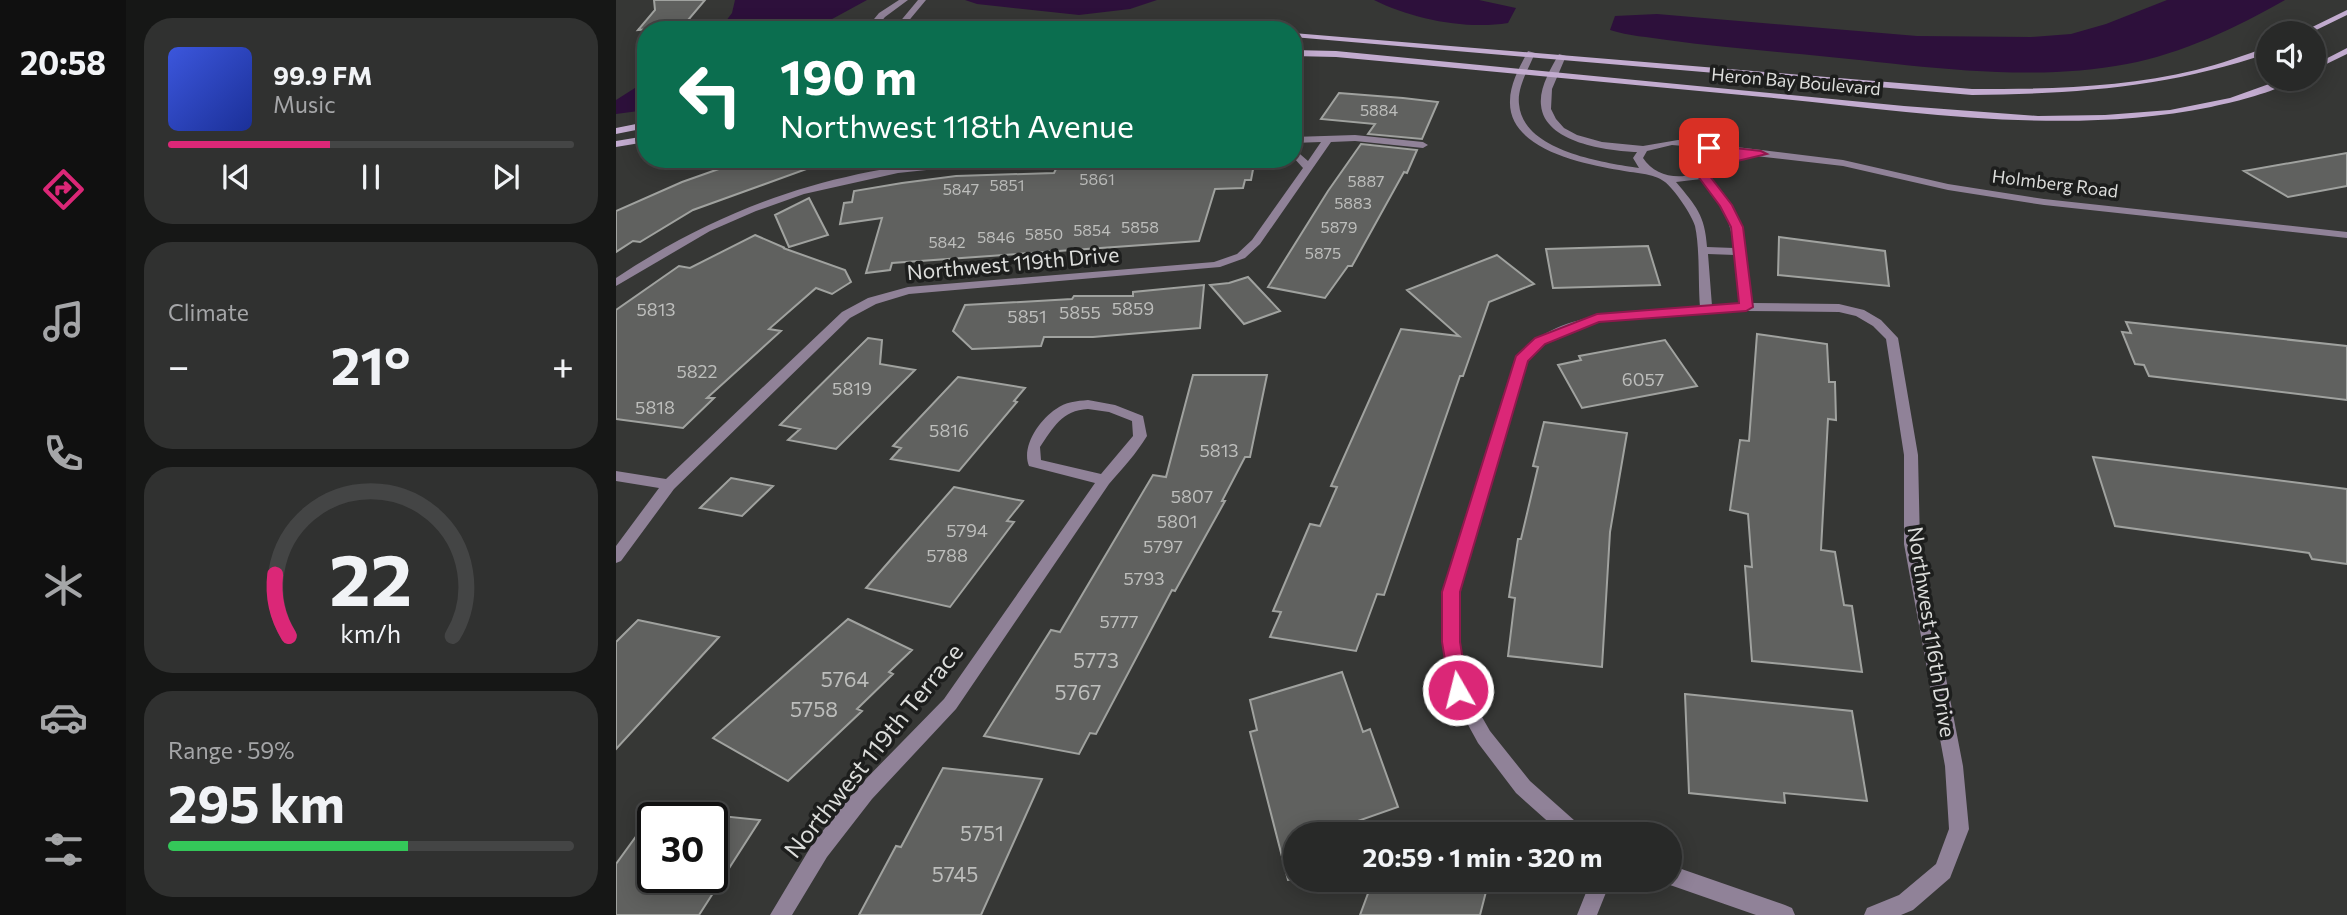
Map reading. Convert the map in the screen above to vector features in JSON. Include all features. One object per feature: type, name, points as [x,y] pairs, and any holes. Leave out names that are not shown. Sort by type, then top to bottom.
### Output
[{"type":"street","points":[[877,21],[904,0]]},
{"type":"street","points":[[904,21],[922,0]]},
{"type":"street","points":[[2326,22],[2347,12]]},
{"type":"street","name":"Heron Bay Boulevard","points":[[1302,36],[1531,53],[1906,88],[2024,92],[2075,90],[2184,76],[2234,64],[2256,55]]},
{"type":"street","points":[[2326,62],[2347,51]]},
{"type":"street","name":"Heron Bay Boulevard","points":[[1302,53],[1336,54],[1955,113],[2072,118],[2179,110],[2233,100],[2262,91]]},
{"type":"street","points":[[1531,53],[1516,90],[1513,106],[1517,118],[1541,143],[1580,160],[1667,177],[1693,178],[1703,175],[1714,166],[1710,154],[1695,145]]},
{"type":"street","points":[[1554,75],[1562,56]]},
{"type":"street","name":"Holmberg Road","points":[[1554,75],[1545,108],[1551,119],[1577,138],[1598,145],[1643,149],[1661,143],[1801,156],[1948,187],[2044,202],[2347,234]]},
{"type":"street","points":[[616,131],[637,127]]},
{"type":"street","name":"Northwest 119th Drive","points":[[616,558],[669,485],[846,315],[872,301],[908,291],[1216,265],[1241,256],[1256,242],[1328,139]]},
{"type":"street","points":[[616,144],[637,140]]},
{"type":"street","points":[[1302,140],[1423,145]]},
{"type":"street","points":[[1643,149],[1638,158],[1651,173]]},
{"type":"street","name":"Holmberg Road","points":[[1714,166],[1738,157],[1761,154]]},
{"type":"street","points":[[1302,161],[1308,167]]},
{"type":"street","points":[[616,284],[682,241],[730,217],[779,199],[883,171],[913,168]]},
{"type":"street","points":[[1703,175],[1726,205],[1737,227],[1746,307]]},
{"type":"street","points":[[1667,177],[1689,205],[1699,225],[1706,309]]},
{"type":"street","points":[[1702,250],[1741,252]]},
{"type":"street","name":"Northwest 116th Drive","points":[[1562,822],[1523,787],[1484,737],[1458,690],[1451,642],[1451,592],[1521,359],[1540,341],[1597,318],[1746,307],[1839,308],[1860,313],[1877,323],[1892,338],[1911,455],[1912,544],[1954,766],[1959,829],[1942,871],[1906,903],[1874,915]]},
{"type":"street","name":"Northwest 119th Terrace","points":[[780,915],[820,850],[865,793],[950,704],[1104,480],[1140,436],[1138,419],[1127,412],[1084,404],[1060,411],[1033,447],[1034,463],[1104,480]]},
{"type":"street","points":[[616,475],[669,485]]},
{"type":"street","points":[[1682,879],[1786,915]]},
{"type":"street","points":[[1587,915],[1596,892]]},
{"type":"shaded area","points":[[735,0],[867,0],[828,21],[726,21],[732,13]]},
{"type":"shaded area","points":[[965,0],[1157,0],[1130,9],[1079,15],[977,4]]},
{"type":"shaded area","points":[[1374,0],[1479,0],[1516,8],[1508,23],[1457,24],[1405,13]]},
{"type":"shaded area","points":[[2167,0],[2285,0],[2229,29],[2168,54],[2086,70],[2044,72],[1915,66],[1698,44],[1610,30],[1615,16],[1657,14],[1917,36],[2031,37],[2071,34],[2106,24]]},
{"type":"shaded area","points":[[637,87],[637,111],[616,114],[616,100]]},
{"type":"building","points":[[654,0],[705,0],[687,21],[646,21],[655,10]]},
{"type":"building","points":[[1339,93],[1438,102],[1422,139],[1368,134],[1375,124],[1321,119]]},
{"type":"building","points":[[1361,144],[1417,150],[1407,173],[1404,172],[1352,266],[1348,266],[1325,298],[1268,287],[1328,191]]},
{"type":"building","points":[[2347,153],[2347,186],[2288,197],[2244,171]]},
{"type":"building","points":[[722,168],[809,168],[693,210],[640,242],[633,241],[616,252],[616,211]]},
{"type":"building","points":[[1253,168],[1251,180],[1245,180],[1243,188],[1215,189],[1199,241],[892,263],[890,270],[866,273],[882,218],[840,224],[844,203],[852,202],[854,191],[956,176],[1054,173],[1056,169]]},
{"type":"building","points":[[809,198],[828,235],[789,247],[775,215]]},
{"type":"building","points":[[755,235],[845,270],[851,282],[832,294],[816,288],[769,329],[781,331],[707,398],[714,398],[683,428],[616,419],[616,310],[679,266],[690,268]]},
{"type":"building","points":[[1779,237],[1885,251],[1889,286],[1778,275]]},
{"type":"building","points":[[1648,246],[1660,285],[1553,288],[1546,249]]},
{"type":"building","points":[[1497,255],[1534,284],[1489,302],[1463,376],[1460,376],[1384,595],[1377,594],[1356,651],[1270,637],[1281,612],[1273,611],[1310,524],[1320,526],[1337,487],[1331,486],[1401,329],[1459,336],[1407,290]]},
{"type":"building","points":[[1248,277],[1280,311],[1244,324],[1210,285]]},
{"type":"building","points":[[1204,285],[1200,328],[1093,337],[1044,337],[1041,346],[972,349],[953,331],[965,305],[1072,299],[1074,296],[1133,296],[1133,292]]},
{"type":"building","points":[[2126,322],[2347,346],[2347,400],[2149,376],[2144,365],[2135,364],[2122,332],[2131,333]]},
{"type":"building","points":[[1757,334],[1827,344],[1829,382],[1835,382],[1836,420],[1828,419],[1821,550],[1835,552],[1844,605],[1852,606],[1862,672],[1752,661],[1745,566],[1752,567],[1748,514],[1730,510],[1740,440],[1749,441]]},
{"type":"building","points":[[868,338],[882,340],[880,364],[915,370],[836,449],[788,440],[800,429],[780,425]]},
{"type":"building","points":[[1665,340],[1697,386],[1582,408],[1558,365],[1581,360],[1579,356]]},
{"type":"building","points":[[1193,375],[1267,375],[1250,457],[1245,457],[1222,501],[1225,501],[1175,591],[1172,590],[1096,734],[1090,733],[1079,754],[984,736],[1051,630],[1060,632],[1153,475],[1166,477]]},
{"type":"building","points":[[958,377],[1025,388],[1014,401],[1017,402],[959,471],[891,459],[901,448],[893,446]]},
{"type":"building","points":[[1544,422],[1627,433],[1610,532],[1602,667],[1508,656],[1515,598],[1509,597],[1518,539],[1521,539],[1538,467],[1533,466]]},
{"type":"building","points":[[2093,457],[2347,489],[2347,564],[2312,559],[2309,553],[2115,526]]},
{"type":"building","points":[[731,478],[773,486],[742,516],[700,508]]},
{"type":"building","points":[[954,487],[1023,501],[1007,521],[1014,522],[950,607],[866,588]]},
{"type":"building","points":[[848,619],[912,650],[889,672],[893,674],[857,709],[862,711],[788,781],[713,738]]},
{"type":"building","points":[[638,620],[719,637],[616,749],[616,642]]},
{"type":"building","points":[[1342,672],[1363,732],[1370,729],[1398,807],[1355,822],[1283,822],[1283,861],[1250,732],[1257,730],[1250,700]]},
{"type":"building","points":[[1685,694],[1852,711],[1867,801],[1784,793],[1785,803],[1689,793]]},
{"type":"building","points":[[943,768],[1042,779],[981,915],[859,915],[896,846],[901,847]]},
{"type":"building","points":[[728,817],[760,820],[728,870]]},
{"type":"building","points":[[637,835],[637,893],[713,893],[699,915],[616,915],[616,864]]},
{"type":"building","points":[[1369,892],[1486,892],[1480,915],[1360,915]]},
{"type":"route","points":[[1458,690],[1451,642],[1451,592],[1521,359],[1540,341],[1566,328],[1597,318],[1746,307],[1737,227],[1726,205],[1703,175],[1727,160],[1761,154],[1709,148]]}]
